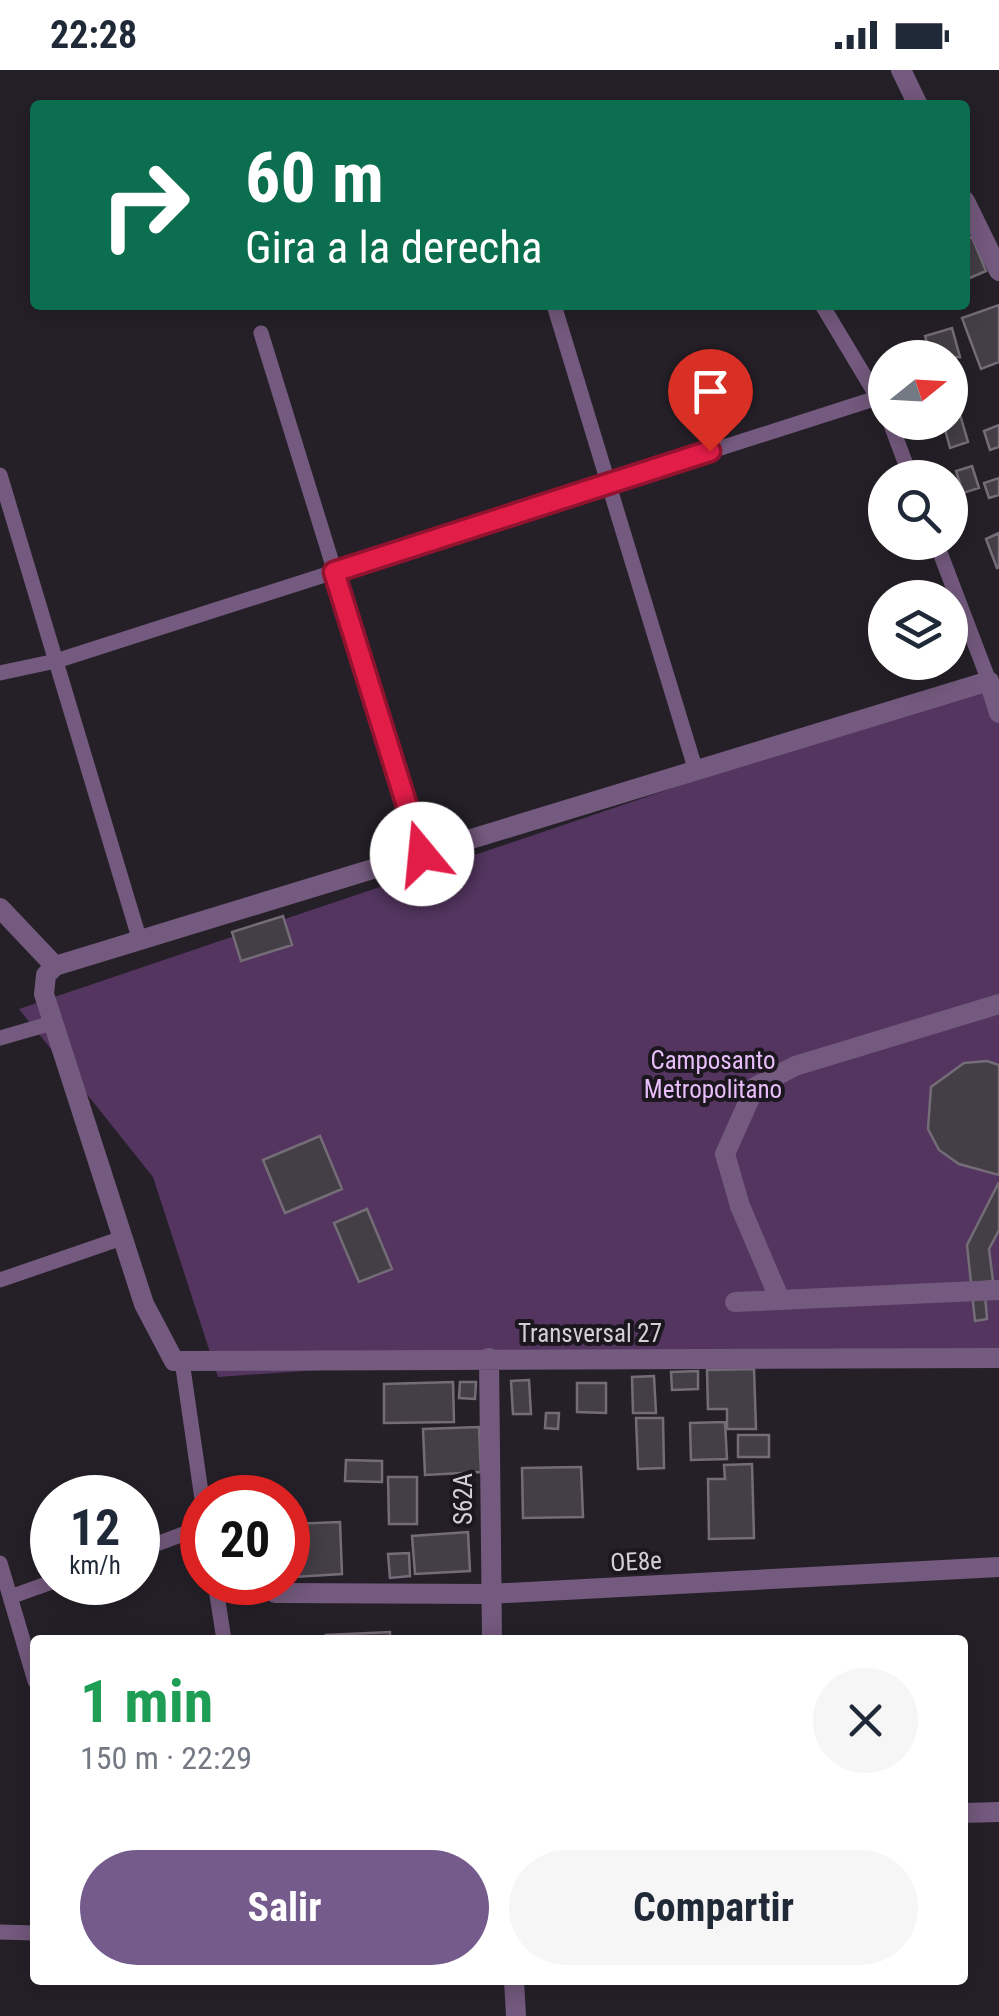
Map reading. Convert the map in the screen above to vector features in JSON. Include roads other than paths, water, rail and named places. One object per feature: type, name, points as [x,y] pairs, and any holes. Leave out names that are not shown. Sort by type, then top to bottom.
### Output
[{"type":"street","points":[[900,70],[915,100]]},
{"type":"street","points":[[970,211],[999,271]]},
{"type":"street","points":[[182,1361],[174,1361],[164,1349],[122,1238],[52,1023],[44,994],[46,975],[56,966],[988,681],[999,712]]},
{"type":"street","points":[[0,908],[56,966]]},
{"type":"street","points":[[780,1300],[740,1206],[725,1154],[755,1087],[795,1066],[999,1004]]},
{"type":"street","points":[[734,1302],[999,1290]]},
{"type":"street","name":"S62A","points":[[488,1358],[488,1594],[492,1635]]},
{"type":"street","name":"Transversal 27","points":[[182,1361],[999,1358]]},
{"type":"street","name":"OE8e","points":[[310,1593],[488,1594],[999,1567]]},
{"type":"street","points":[[968,1813],[999,1812]]},
{"type":"street","points":[[514,1985],[516,2016]]},
{"type":"lane","points":[[556,310],[696,771]]},
{"type":"lane","points":[[825,310],[868,381]]},
{"type":"lane","points":[[261,333],[422,854]]},
{"type":"lane","points":[[0,673],[56,660],[609,484],[868,408]]},
{"type":"lane","points":[[0,475],[140,940]]},
{"type":"lane","points":[[943,560],[988,681]]},
{"type":"lane","points":[[0,1038],[52,1023]]},
{"type":"lane","points":[[0,1280],[122,1238]]},
{"type":"lane","points":[[182,1361],[199,1475]]},
{"type":"lane","points":[[0,1563],[30,1664]]},
{"type":"lane","points":[[10,1597],[30,1590]]},
{"type":"lane","points":[[219,1605],[223,1635]]},
{"type":"lane","points":[[0,1932],[30,1933]]},
{"type":"park label","name":"Camposanto Metropolitano","points":[[713,1074]]}]
